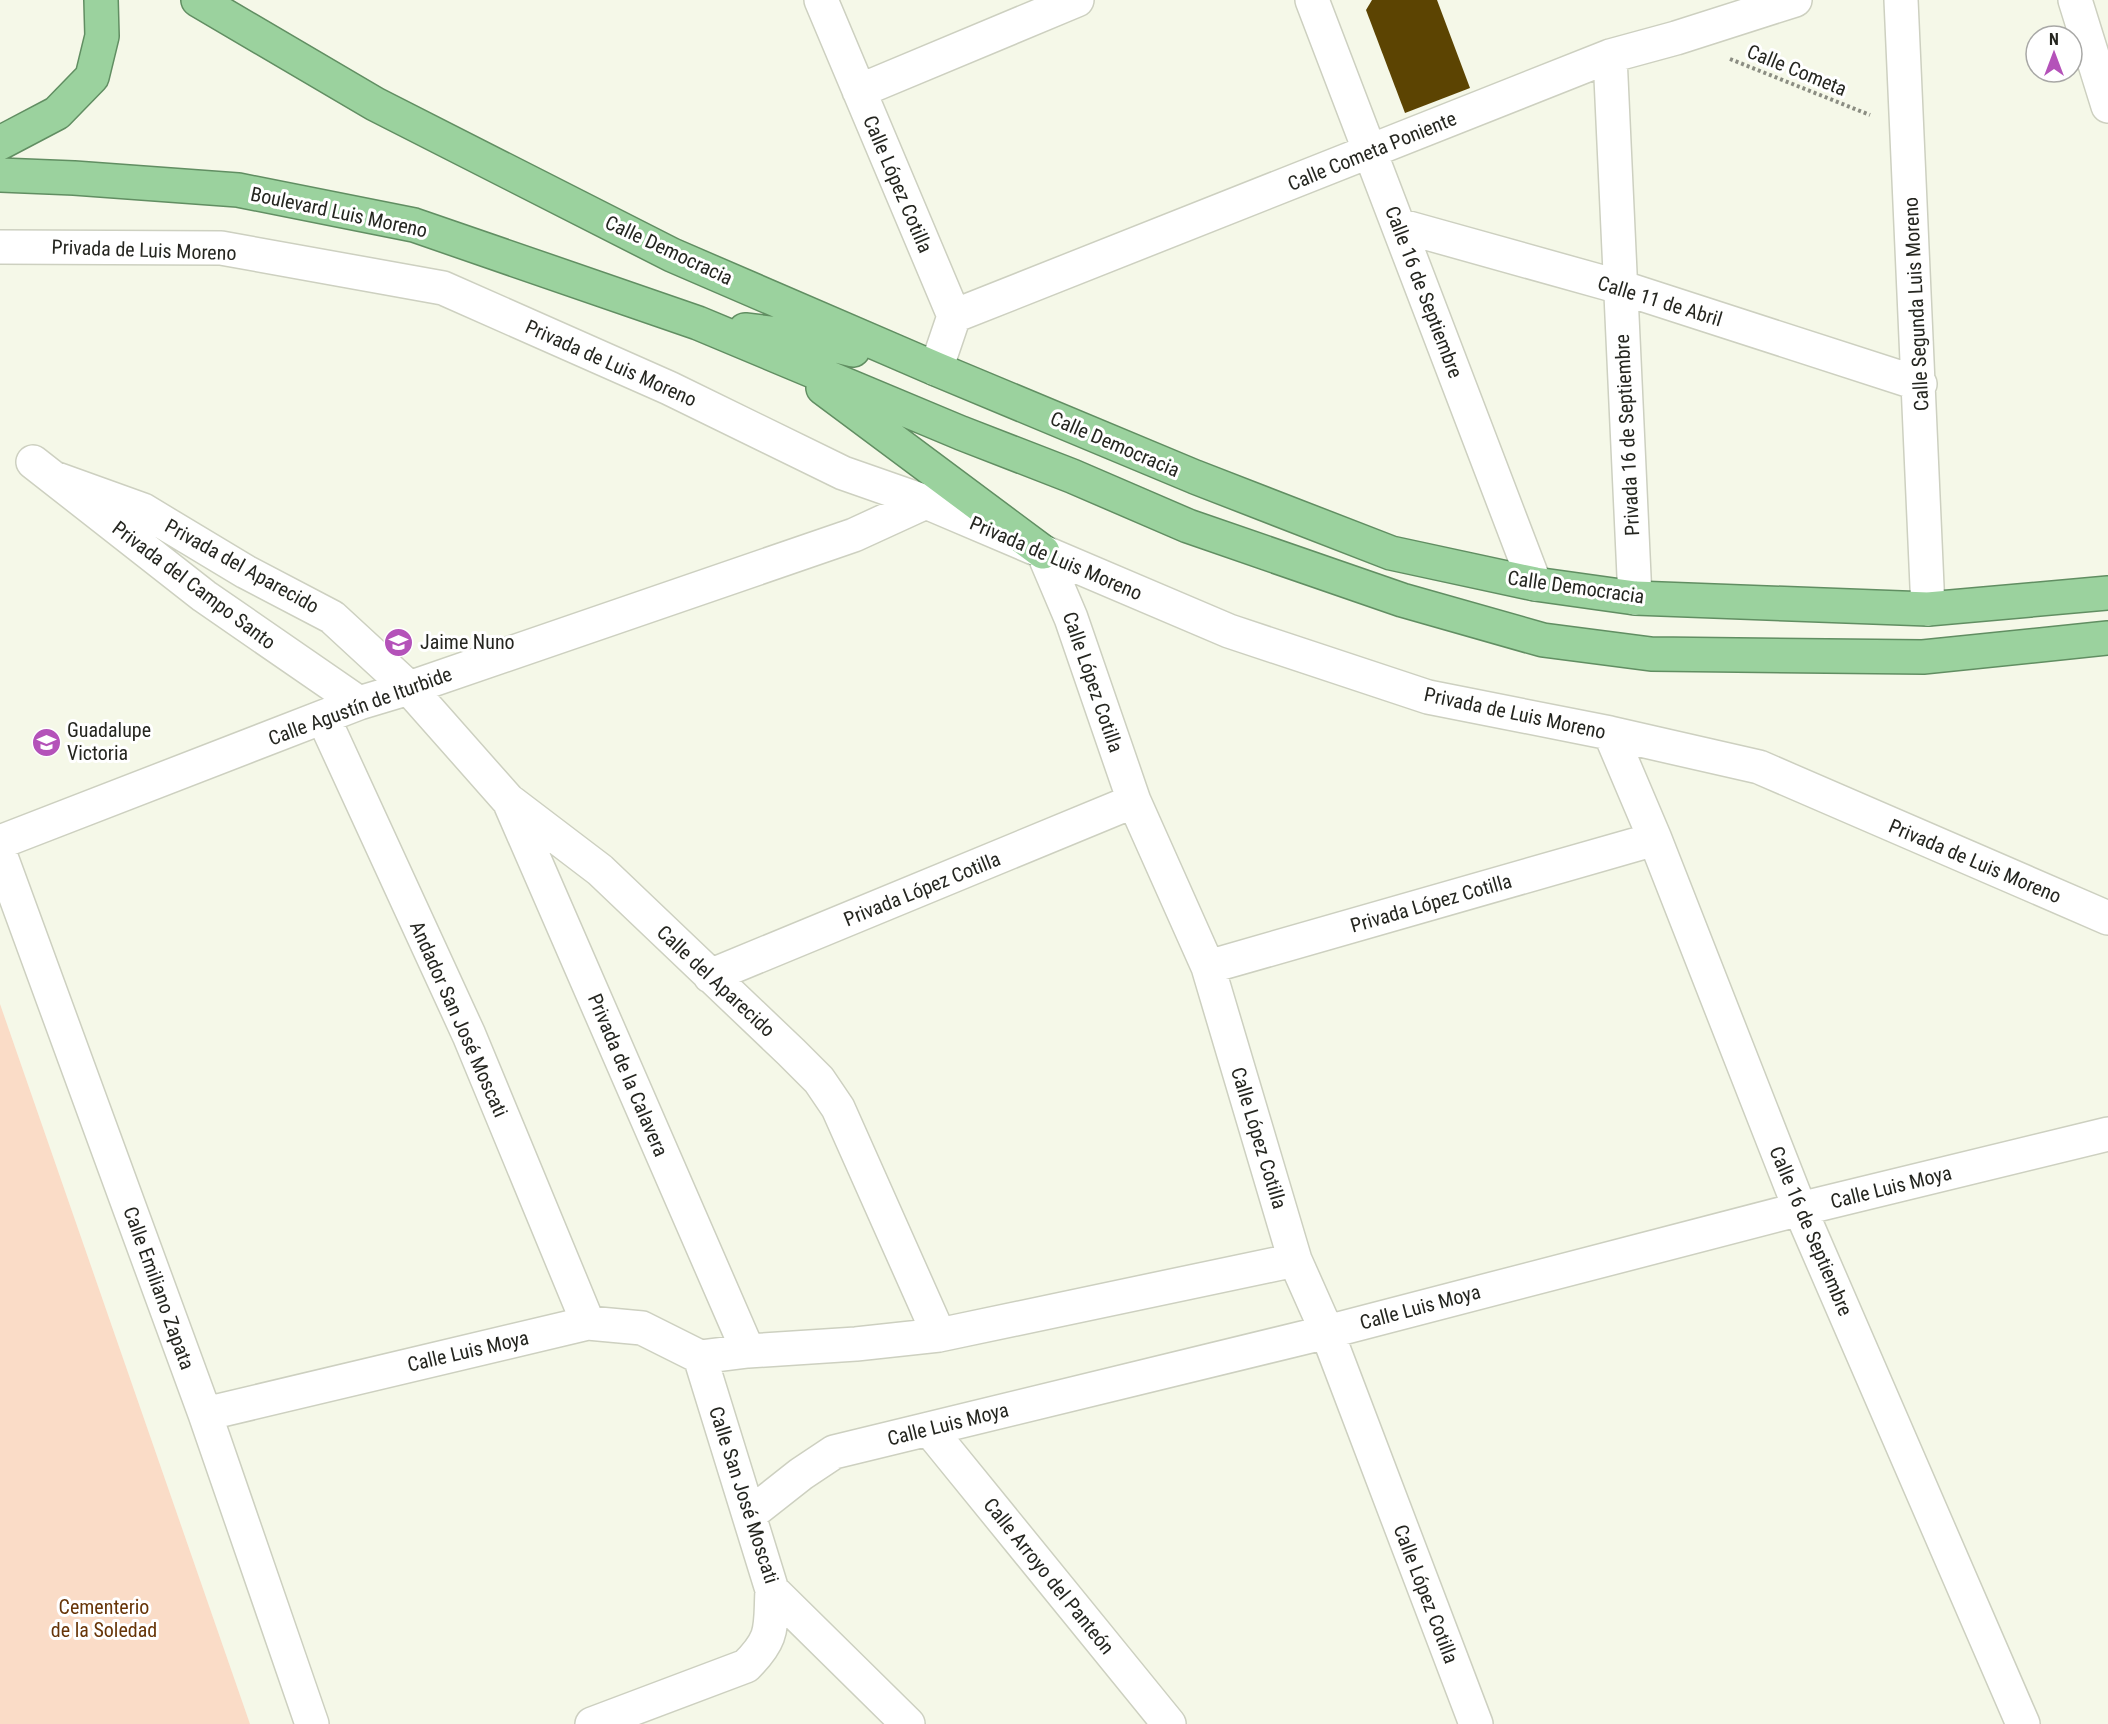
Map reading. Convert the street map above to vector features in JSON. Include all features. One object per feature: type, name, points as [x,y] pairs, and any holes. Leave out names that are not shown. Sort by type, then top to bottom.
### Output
[{"type":"highway","points":[[0,143],[57,113],[92,77],[102,36],[101,0]]},
{"type":"highway","name":"Calle Democracia","points":[[198,0],[375,104],[672,255],[1195,477],[1391,554],[1535,584],[1635,598],[1928,609],[2108,593]]},
{"type":"highway","name":"Boulevard Luis Moreno","points":[[0,175],[238,190],[414,225],[698,323]]},
{"type":"highway","points":[[698,323],[796,336],[904,359],[936,369],[973,397],[1032,432],[1072,476]]},
{"type":"highway","points":[[698,323],[1188,526],[1402,600],[1543,640],[1650,654],[1923,657],[2108,638]]},
{"type":"highway","points":[[783,358],[1043,552]]},
{"type":"street","name":"Calle López Cotilla","points":[[821,0],[954,316]]},
{"type":"street","points":[[859,91],[1077,0]]},
{"type":"street","name":"Calle 16 de Septiembre","points":[[1311,0],[1535,584]]},
{"type":"street","name":"Calle Cometa Poniente","points":[[954,316],[1610,56],[1676,38],[1795,0]]},
{"type":"street","name":"Calle Segunda Luis Moreno","points":[[1901,0],[1920,384],[1928,609]]},
{"type":"street","points":[[2075,0],[2108,106]]},
{"type":"street","name":"Privada 16 de Septiembre","points":[[1610,56],[1635,598]]},
{"type":"street","name":"Calle 11 de Abril","points":[[1398,225],[1620,287],[1920,384]]},
{"type":"street","name":"Privada de Luis Moreno","points":[[0,247],[221,248],[442,288],[669,388],[843,473],[926,502],[1229,631],[1428,697],[1610,733],[1760,767],[2108,918]]},
{"type":"street","points":[[936,369],[954,316]]},
{"type":"street","name":"Privada del Aparecido","points":[[43,470],[143,510],[246,572],[332,617],[409,688]]},
{"type":"street","name":"Privada del Campo Santo","points":[[43,470],[204,596],[359,703]]},
{"type":"street","name":"Calle Agustín de Iturbide","points":[[0,842],[359,703],[409,688],[854,535],[926,502]]},
{"type":"street","name":"Calle López Cotilla","points":[[1043,552],[1071,618],[1134,801],[1208,967],[1295,1260],[1327,1332],[1476,1724]]},
{"type":"street","name":"Calle del Aparecido","points":[[409,688],[508,800],[600,870],[819,1080],[838,1108],[939,1335]]},
{"type":"street","name":"Andador San José Moscati","points":[[323,717],[469,1035],[588,1323]]},
{"type":"street","name":"Calle 16 de Septiembre","points":[[1610,733],[1655,839],[1800,1209],[2023,1724]]},
{"type":"street","name":"Privada de la Calavera","points":[[508,800],[748,1351]]},
{"type":"street","name":"Privada López Cotilla","points":[[710,976],[1134,801]]},
{"type":"street","name":"Privada López Cotilla","points":[[1208,967],[1655,839]]},
{"type":"street","name":"Calle Emiliano Zapata","points":[[0,855],[205,1414],[312,1724]]},
{"type":"street","name":"Calle Luis Moya","points":[[750,1515],[801,1474],[834,1452],[1327,1332],[1800,1209],[2108,1134]]},
{"type":"street","points":[[700,1357],[939,1335],[1295,1260]]},
{"type":"street","name":"Calle Luis Moya","points":[[205,1414],[588,1323],[642,1328],[700,1357]]},
{"type":"street","name":"Calle San José Moscati","points":[[700,1357],[772,1590],[908,1724]]},
{"type":"street","name":"Calle Arroyo del Panteón","points":[[929,1429],[1169,1724]]},
{"type":"street","points":[[592,1724],[746,1666],[760,1652],[770,1635],[772,1590]]},
{"type":"path","name":"Calle Cometa","points":[[1676,38],[1908,130]]},
{"type":"green space","name":"Cementerio de la Soledad","points":[[0,1004],[250,1724],[0,1724]]},
{"type":"building","points":[[1372,0],[1437,0],[1470,88],[1405,113],[1366,10]]},
{"type":"place","name":"Jaime Nuno","points":[[399,642]]},
{"type":"place","name":"Guadalupe Victoria","points":[[46,742]]}]
